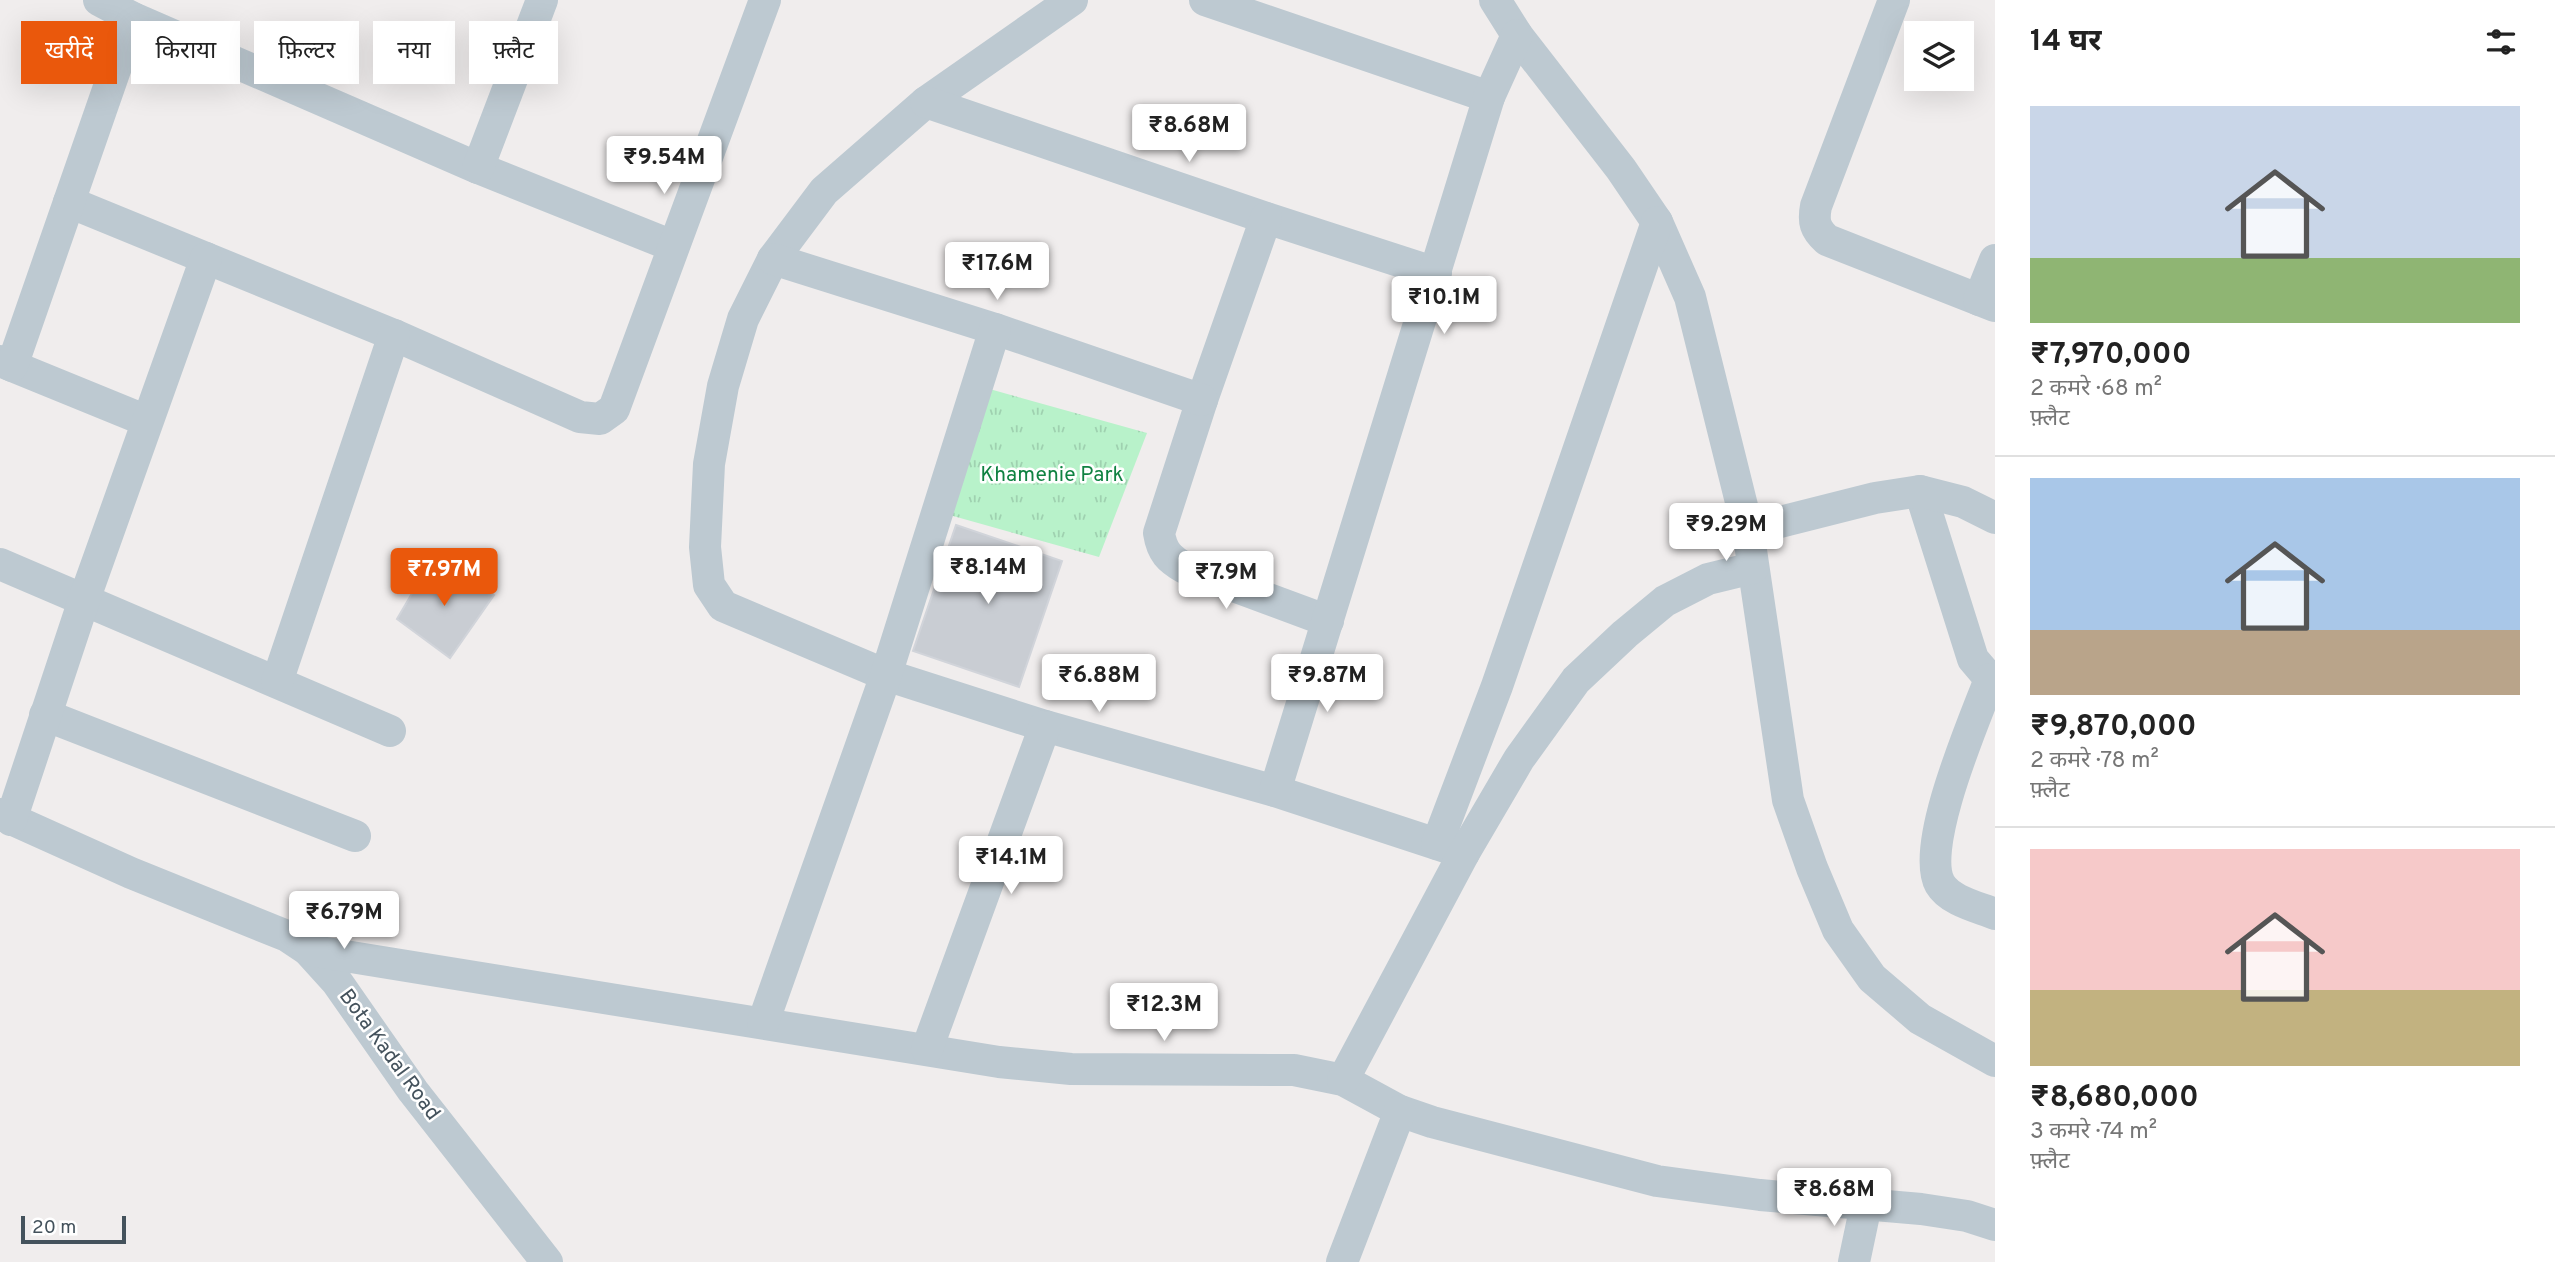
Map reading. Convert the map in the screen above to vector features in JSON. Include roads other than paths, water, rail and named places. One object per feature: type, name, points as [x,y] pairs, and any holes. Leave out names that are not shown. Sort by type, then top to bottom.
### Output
[{"type":"street","points":[[99,0],[133,18],[478,168],[673,246]]},
{"type":"street","points":[[478,168],[542,0]]},
{"type":"street","points":[[69,202],[394,335],[580,417],[600,419],[614,409],[765,0]]},
{"type":"street","points":[[1072,0],[926,102],[824,191],[773,259],[743,319],[723,386],[709,464],[705,547],[709,585],[723,606],[886,675],[1045,726],[1275,791],[1450,848]]},
{"type":"street","points":[[1205,0],[1489,97]]},
{"type":"street","points":[[1495,0],[1517,34],[1621,169],[1657,222],[1690,297],[1748,530],[1788,800],[1838,930],[1872,978],[1920,1019],[1995,1061]]},
{"type":"street","points":[[1894,0],[1816,206],[1814,220],[1818,232],[1827,240],[1987,303],[1995,260]]},
{"type":"street","points":[[133,18],[69,202],[6,363],[147,421]]},
{"type":"street","points":[[1275,791],[1489,97],[1517,34]]},
{"type":"street","points":[[926,102],[1436,273]]},
{"type":"street","points":[[1266,218],[1159,533],[1161,548],[1172,561],[1185,568],[1328,621]]},
{"type":"street","points":[[1343,1080],[1450,848],[1501,673],[1657,222]]},
{"type":"street","points":[[6,817],[45,715],[206,258]]},
{"type":"street","points":[[773,259],[995,329],[1202,400]]},
{"type":"street","points":[[763,1023],[886,675],[995,329]]},
{"type":"street","points":[[277,682],[394,335]]},
{"type":"street","points":[[1748,530],[1875,498],[1920,491],[1963,502],[1995,518]]},
{"type":"street","points":[[1920,491],[1973,659],[1993,680],[1956,771],[1938,832],[1935,861],[1939,883],[1950,895],[1995,914]]},
{"type":"street","points":[[0,565],[390,731]]},
{"type":"street","points":[[1450,848],[1576,680],[1625,634],[1665,601],[1708,579],[1753,568]]},
{"type":"street","points":[[45,715],[355,836]]},
{"type":"street","points":[[927,1049],[1045,726]]},
{"type":"street","name":"Bota Kadal Road","points":[[6,817],[131,873],[287,936],[308,950],[337,982],[413,1091],[547,1262]]},
{"type":"street","points":[[308,950],[999,1062],[1071,1069],[1294,1070],[1343,1080],[1400,1111],[1432,1122],[1657,1181],[1760,1195],[1921,1209],[1967,1216],[1995,1225]]},
{"type":"street","points":[[1342,1262],[1400,1111]]},
{"type":"street","points":[[1854,1262],[1866,1205]]},
{"type":"park label","name":"Khamenie Park","points":[[1052,475]]}]
